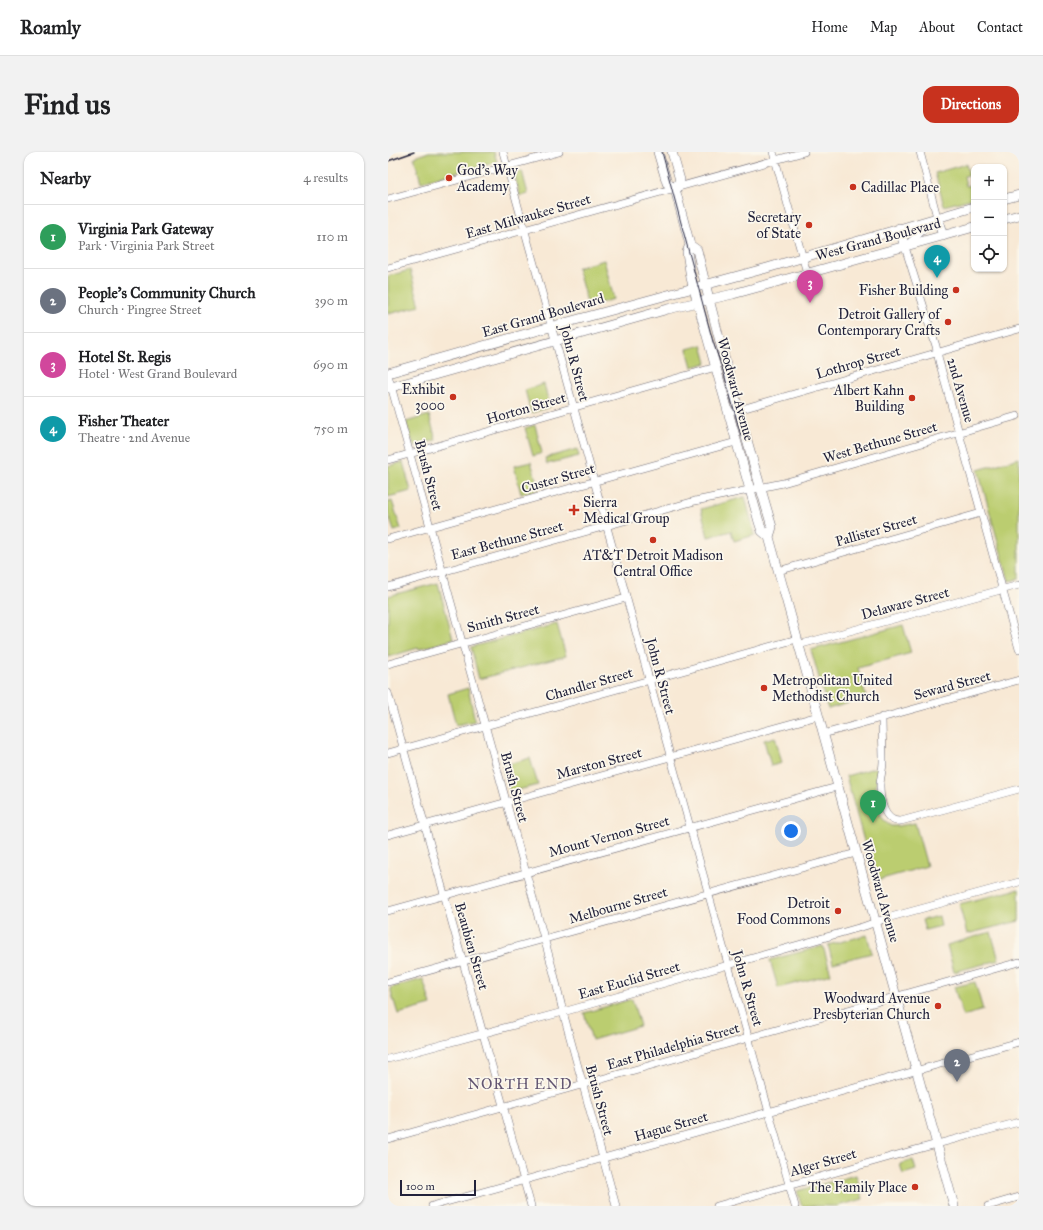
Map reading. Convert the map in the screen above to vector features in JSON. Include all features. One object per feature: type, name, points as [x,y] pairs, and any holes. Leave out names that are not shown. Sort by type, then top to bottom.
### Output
[{"type":"main road","name":"Woodward Avenue","points":[[658,152],[666,183],[675,189],[690,244],[697,250],[708,300],[772,527],[769,538]]},
{"type":"main road","name":"Woodward Avenue","points":[[672,152],[680,180],[675,189]]},
{"type":"main road","points":[[1007,198],[1019,195]]},
{"type":"main road","name":"West Grand Boulevard","points":[[705,284],[767,268],[971,208]]},
{"type":"main road","points":[[1007,218],[1019,215]]},
{"type":"main road","points":[[937,217],[943,236]]},
{"type":"main road","points":[[900,228],[905,247]]},
{"type":"main road","name":"West Grand Boulevard","points":[[698,303],[971,228]]},
{"type":"main road","name":"Woodward Avenue","points":[[690,244],[687,252],[694,288],[728,413],[762,531],[769,538],[954,1206]]},
{"type":"main road","points":[[835,247],[830,254],[830,260],[835,264],[840,264]]},
{"type":"main road","points":[[767,268],[774,272],[775,278],[772,283]]},
{"type":"main road","points":[[729,278],[728,288],[733,294]]},
{"type":"main road","name":"East Grand Boulevard","points":[[388,374],[551,326],[705,284]]},
{"type":"main road","points":[[679,291],[686,297],[682,306]]},
{"type":"main road","name":"East Grand Boulevard","points":[[390,388],[682,306],[698,303]]},
{"type":"main road","points":[[568,338],[563,331],[564,326],[569,321]]},
{"type":"main road","points":[[492,359],[497,356],[500,350],[493,343]]},
{"type":"main road","points":[[442,358],[441,365],[446,372]]},
{"type":"street","name":"John R Street","points":[[503,152],[648,680],[795,1206]]},
{"type":"street","points":[[388,199],[558,152]]},
{"type":"street","points":[[773,152],[807,273]]},
{"type":"street","name":"East Milwaukee Street","points":[[388,268],[804,152]]},
{"type":"street","points":[[905,247],[937,217],[920,152]]},
{"type":"street","name":"2nd Avenue","points":[[905,247],[937,353],[1019,649]]},
{"type":"street","name":"Lothrop Street","points":[[728,413],[1019,329]]},
{"type":"street","name":"Horton Street","points":[[388,460],[716,367]]},
{"type":"street","name":"Brush Street","points":[[388,374],[390,388],[410,454],[544,939],[616,1206]]},
{"type":"street","name":"West Bethune Street","points":[[750,490],[1017,416]]},
{"type":"street","name":"Custer Street","points":[[388,539],[736,442]]},
{"type":"street","name":"East Bethune Street","points":[[388,586],[695,501],[750,490]]},
{"type":"street","name":"Pallister Street","points":[[778,571],[981,513]]},
{"type":"street","name":"Delaware Street","points":[[798,642],[1019,585]]},
{"type":"street","name":"Smith Street","points":[[388,664],[626,598]]},
{"type":"street","name":"Chandler Street","points":[[388,753],[648,680],[798,642]]},
{"type":"street","name":"Seward Street","points":[[823,734],[1019,680]]},
{"type":"street","name":"Beaubien Street","points":[[388,694],[531,1206]]},
{"type":"street","name":"Marston Street","points":[[388,835],[818,716]]},
{"type":"street","points":[[882,717],[883,762],[880,792],[886,815],[891,820],[896,822],[901,821],[1019,789]]},
{"type":"street","name":"Mount Vernon Street","points":[[388,911],[837,787]]},
{"type":"street","name":"Melbourne Street","points":[[388,982],[856,853]]},
{"type":"street","name":"East Euclid Street","points":[[388,1059],[563,1012],[887,918],[1019,882]]},
{"type":"street","name":"East Philadelphia Street","points":[[388,1138],[1019,962]]},
{"type":"street","name":"Hague Street","points":[[432,1206],[1019,1042]]},
{"type":"street","name":"Alger Street","points":[[717,1206],[1019,1122]]},
{"type":"street","points":[[988,1206],[1019,1198]]},
{"type":"green space","points":[[429,152],[494,152],[497,162],[421,182],[414,157]]},
{"type":"green space","points":[[966,164],[969,175],[964,176],[966,186],[971,185],[971,199],[944,206],[935,173]]},
{"type":"green space","points":[[522,171],[528,194],[520,196],[514,172]]},
{"type":"green space","points":[[604,260],[614,299],[588,306],[577,268]]},
{"type":"green space","points":[[410,270],[420,306],[388,314],[388,276]]},
{"type":"green space","points":[[702,345],[707,363],[692,367],[687,349]]},
{"type":"green space","points":[[544,384],[550,407],[531,413],[525,390]]},
{"type":"green space","points":[[429,415],[436,440],[414,446],[406,422]]},
{"type":"green space","points":[[535,425],[542,453],[533,456],[525,428]]},
{"type":"green space","points":[[577,449],[579,456],[547,464],[545,458]]},
{"type":"green space","points":[[1019,458],[1019,579],[1009,581],[978,470]]},
{"type":"green space","points":[[403,462],[411,491],[388,497],[388,466]]},
{"type":"green space","points":[[531,462],[539,489],[521,494],[514,466]]},
{"type":"green space","points":[[745,497],[755,535],[734,541],[731,531],[708,537],[701,509]]},
{"type":"green space","points":[[392,501],[401,529],[394,531],[388,513],[388,502]]},
{"type":"green space","points":[[438,583],[453,639],[388,657],[388,596]]},
{"type":"green space","points":[[557,624],[566,656],[479,679],[471,647]]},
{"type":"green space","points":[[903,625],[911,653],[858,668],[866,698],[828,709],[811,650]]},
{"type":"green space","points":[[468,688],[475,721],[456,725],[448,694]]},
{"type":"green space","points":[[775,737],[782,763],[771,766],[764,740]]},
{"type":"green space","points":[[530,758],[538,785],[510,792],[502,766]]},
{"type":"green space","points":[[878,767],[876,799],[880,814],[891,826],[915,823],[927,866],[875,881],[846,776]]},
{"type":"green space","points":[[1019,889],[1019,921],[967,934],[959,904]]},
{"type":"green space","points":[[939,916],[941,926],[925,930],[922,920]]},
{"type":"green space","points":[[991,932],[999,960],[954,972],[947,945]]},
{"type":"green space","points":[[867,935],[872,953],[833,963],[828,945]]},
{"type":"green space","points":[[823,946],[831,974],[778,988],[770,960]]},
{"type":"green space","points":[[423,979],[431,1005],[398,1014],[390,988]]},
{"type":"green space","points":[[975,982],[983,1010],[963,1016],[954,987]]},
{"type":"green space","points":[[632,999],[640,1026],[592,1040],[584,1013]]},
{"type":"green space","points":[[913,1160],[916,1170],[903,1174],[900,1164]]},
{"type":"green space","points":[[856,1175],[863,1199],[837,1206],[802,1206],[797,1191]]},
{"type":"tram line","points":[[662,152],[713,342],[723,370],[741,435]]},
{"type":"railway","points":[[388,161],[414,152]]},
{"type":"place","name":"God's Way Academy","points":[[449,178]]},
{"type":"place","name":"Cadillac Place","points":[[853,187]]},
{"type":"place","name":"Secretary of State","points":[[809,225]]},
{"type":"place","name":"Fisher Theater","points":[[937,278]]},
{"type":"place","name":"Fisher Building","points":[[956,290]]},
{"type":"place","name":"Hotel St. Regis","points":[[810,303]]},
{"type":"place","name":"Detroit Gallery of Contemporary Crafts","points":[[948,322]]},
{"type":"place","name":"Exhibit 3000","points":[[453,397]]},
{"type":"place","name":"Albert Kahn Building","points":[[912,398]]},
{"type":"place","name":"Sierra Medical Group","points":[[574,510]]},
{"type":"place","name":"AT&T Detroit Madison Central Office","points":[[653,540]]},
{"type":"place","name":"Metropolitan United Methodist Church","points":[[764,688]]},
{"type":"place","name":"Virginia Park Gateway","points":[[873,823]]},
{"type":"place","name":"Detroit Food Commons","points":[[838,911]]},
{"type":"place","name":"Woodward Avenue Presbyterian Church","points":[[938,1006]]},
{"type":"place","name":"People's Community Church","points":[[957,1082]]},
{"type":"place","name":"The Family Place","points":[[915,1187]]},
{"type":"district","name":"NORTH END","points":[[520,1084]]}]
